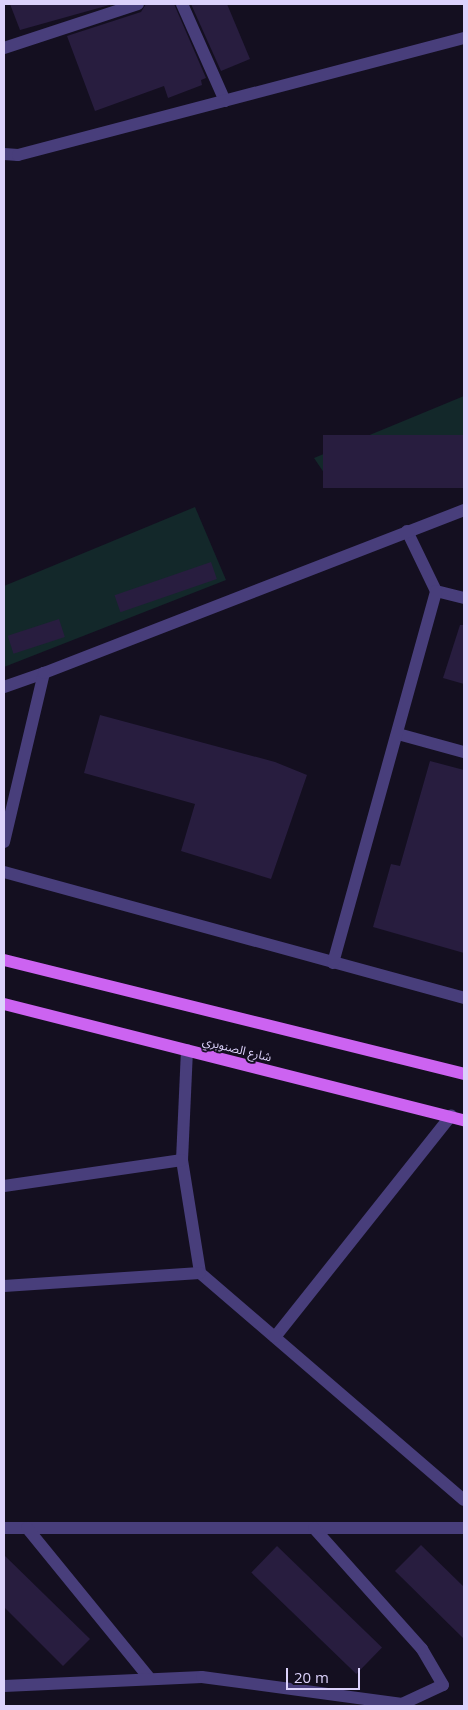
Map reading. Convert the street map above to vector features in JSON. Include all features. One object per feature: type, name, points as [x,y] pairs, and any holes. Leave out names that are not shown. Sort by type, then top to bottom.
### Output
[{"type":"main road","points":[[4,960],[464,1074]]},
{"type":"main road","name":"شارع الصنوبري","points":[[4,1004],[464,1120]]},
{"type":"street","points":[[4,48],[138,4]]},
{"type":"street","points":[[182,4],[225,100]]},
{"type":"street","points":[[4,154],[18,154],[464,38]]},
{"type":"street","points":[[4,687],[464,510]]},
{"type":"street","points":[[333,963],[398,734],[436,591],[407,531]]},
{"type":"street","points":[[436,591],[464,598]]},
{"type":"street","points":[[4,842],[44,673]]},
{"type":"street","points":[[398,734],[464,752]]},
{"type":"street","points":[[4,872],[464,998]]},
{"type":"street","points":[[187,1050],[182,1160],[200,1272],[464,1500]]},
{"type":"street","points":[[275,1337],[451,1116]]},
{"type":"street","points":[[4,1186],[182,1160]]},
{"type":"street","points":[[4,1286],[200,1272]]},
{"type":"street","points":[[4,1528],[464,1528]]},
{"type":"street","points":[[27,1528],[150,1679]]},
{"type":"street","points":[[4,1686],[202,1677],[402,1704],[442,1685],[422,1649],[314,1528]]},
{"type":"green space","points":[[464,396],[464,435],[331,483],[314,458]]},
{"type":"green space","points":[[195,507],[226,580],[4,667],[4,586]]},
{"type":"building","points":[[10,4],[113,4],[20,30]]},
{"type":"building","points":[[146,4],[174,4],[206,78],[201,80],[202,85],[168,98],[164,86],[95,111],[67,36],[141,12]]},
{"type":"building","points":[[191,4],[227,4],[250,59],[221,71]]},
{"type":"building","points":[[323,435],[464,435],[464,488],[323,488]]},
{"type":"building","points":[[211,562],[217,579],[120,612],[115,595]]},
{"type":"building","points":[[59,619],[65,637],[14,654],[8,636]]},
{"type":"building","points":[[460,625],[464,625],[464,684],[443,678]]},
{"type":"building","points":[[100,715],[275,762],[307,775],[271,879],[181,851],[195,804],[84,773]]},
{"type":"building","points":[[430,761],[464,770],[464,953],[373,927],[391,864],[400,866]]},
{"type":"building","points":[[421,1545],[464,1587],[464,1639],[395,1571]]},
{"type":"building","points":[[277,1546],[382,1647],[356,1674],[251,1573]]},
{"type":"building","points":[[4,1555],[90,1639],[63,1666],[4,1607]]}]
